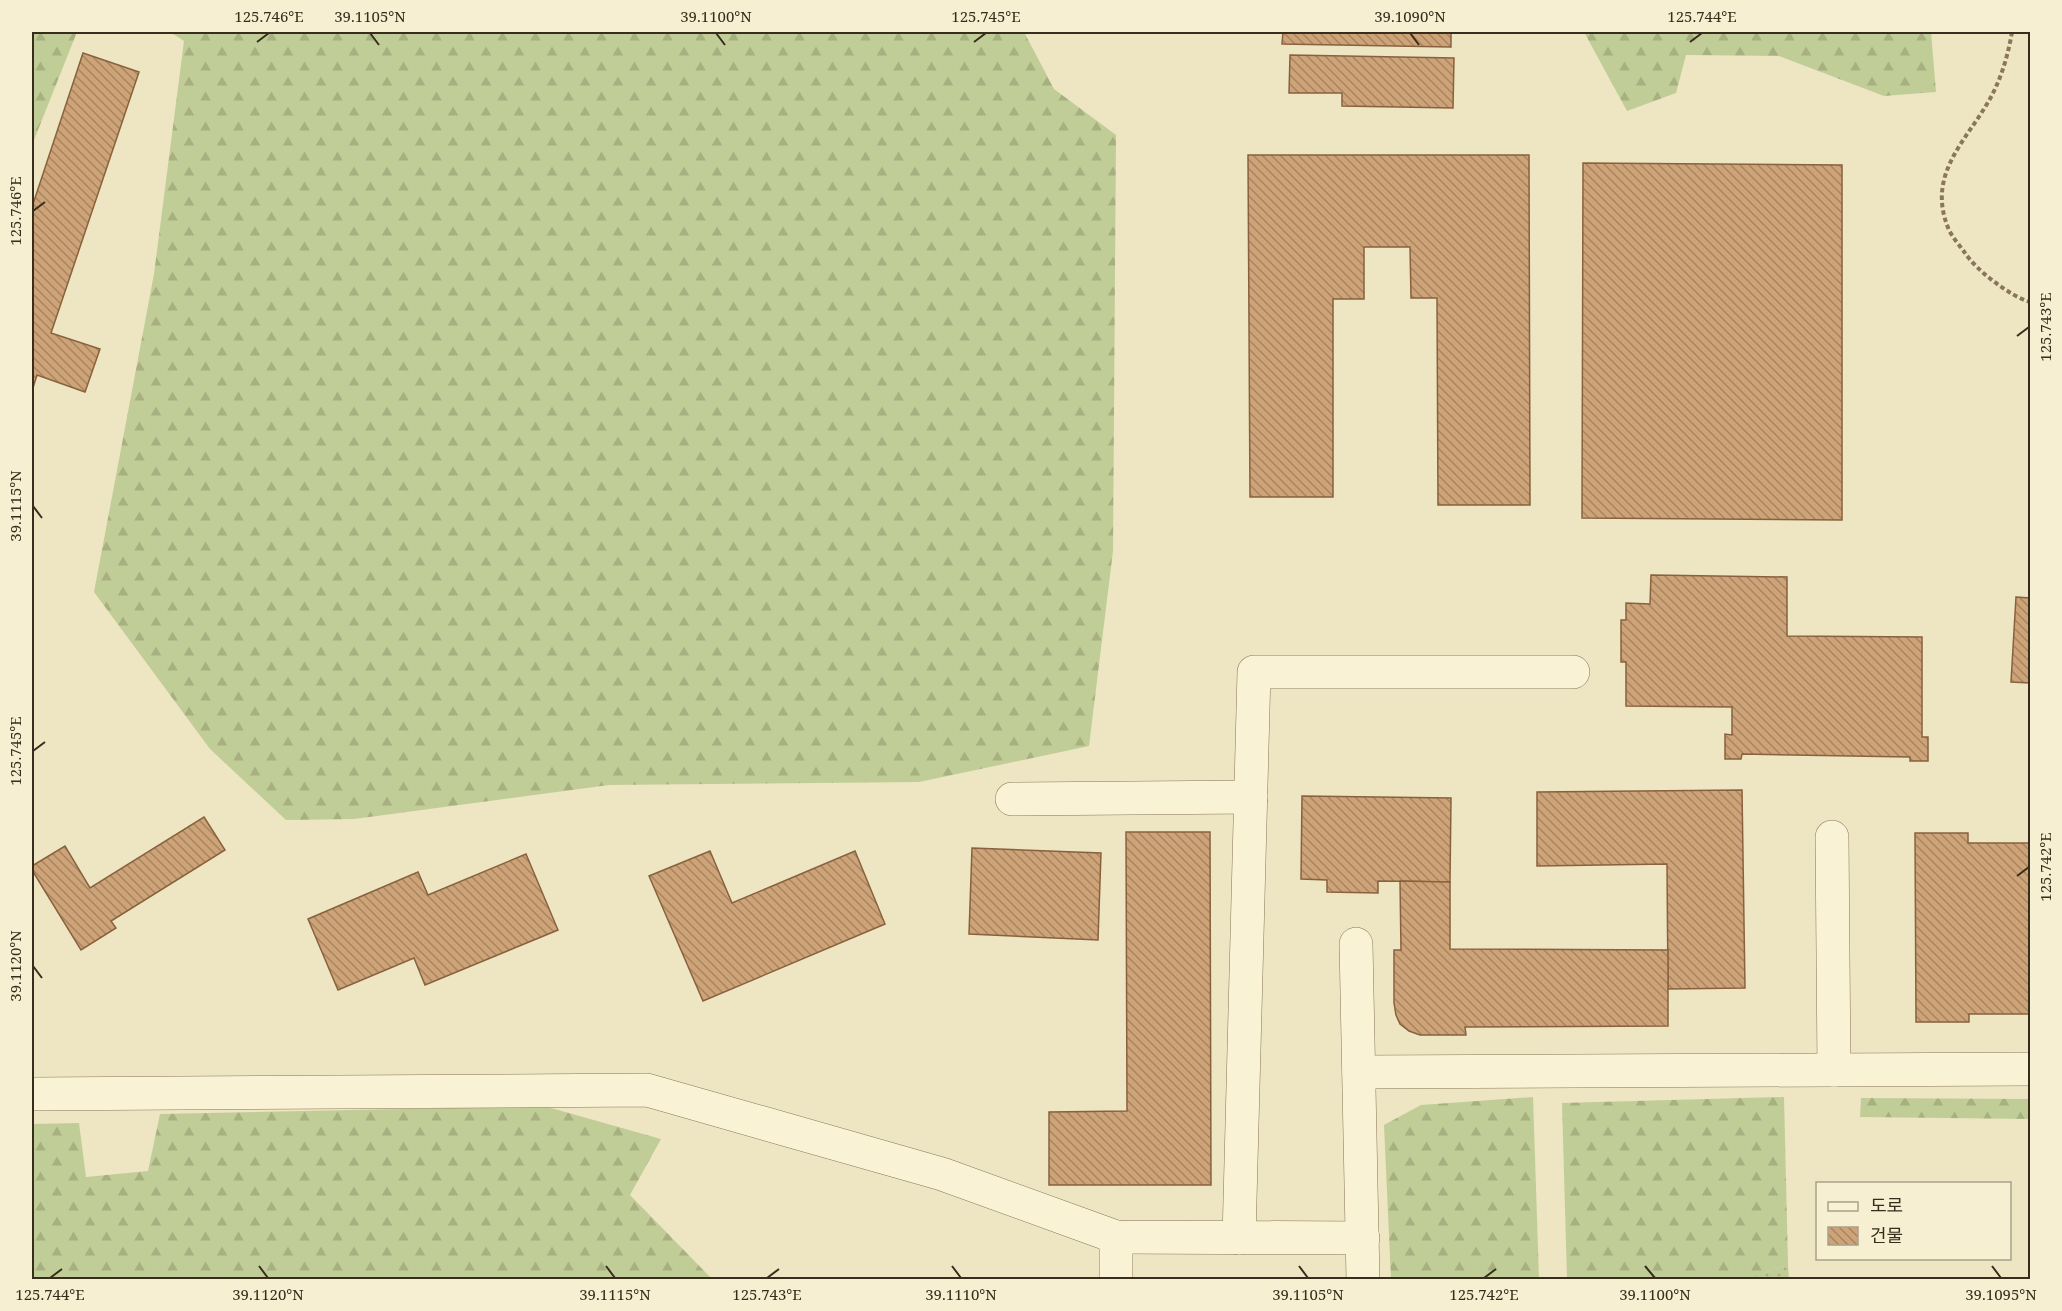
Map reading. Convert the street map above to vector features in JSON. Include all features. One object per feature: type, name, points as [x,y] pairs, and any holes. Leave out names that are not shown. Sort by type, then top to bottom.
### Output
[{"type":"street","points":[[1239,1238],[1254,672],[1572,672]]},
{"type":"street","points":[[1012,799],[1251,797]]},
{"type":"street","points":[[1832,837],[1834,1070]]},
{"type":"street","points":[[1356,944],[1364,1280]]},
{"type":"street","points":[[1359,1072],[2031,1069]]},
{"type":"street","points":[[32,1094],[647,1090],[942,1174],[1116,1237],[1363,1238]]},
{"type":"street","points":[[1116,1237],[1116,1280]]},
{"type":"path","points":[[2012,32],[2006,63],[1991,98],[1949,163],[1941,198],[1950,231],[1971,262],[2018,299],[2031,302]]},
{"type":"green space","points":[[32,32],[77,32],[32,145]]},
{"type":"green space","points":[[170,32],[1024,32],[1054,89],[1116,135],[1113,551],[1089,746],[919,782],[609,785],[354,819],[286,820],[210,749],[94,592],[154,274],[184,41]]},
{"type":"green space","points":[[1584,32],[1931,32],[1936,92],[1884,96],[1779,56],[1686,55],[1676,93],[1627,111]]},
{"type":"green space","points":[[1533,1097],[1539,1279],[1391,1279],[1384,1125],[1421,1105]]},
{"type":"green space","points":[[1784,1097],[1788,1265],[1749,1279],[1567,1279],[1562,1103]]},
{"type":"green space","points":[[1861,1098],[2030,1099],[2030,1119],[1860,1117]]},
{"type":"green space","points":[[544,1106],[661,1139],[630,1195],[712,1279],[32,1279],[32,1124],[79,1123],[86,1177],[148,1171],[160,1114]]},
{"type":"green space","points":[[1788,1265],[1789,1279],[1749,1280],[1750,1277]]},
{"type":"building","points":[[1283,32],[1451,32],[1451,47],[1282,44]]},
{"type":"building","points":[[83,53],[139,72],[51,333],[100,349],[85,392],[37,375],[32,391],[32,207]]},
{"type":"building","points":[[1290,55],[1454,58],[1453,108],[1342,106],[1342,93],[1289,93]]},
{"type":"building","points":[[1248,155],[1529,155],[1530,505],[1438,505],[1437,298],[1411,298],[1410,247],[1364,247],[1364,299],[1333,299],[1333,497],[1250,497]]},
{"type":"building","points":[[1583,163],[1842,165],[1842,520],[1582,518]]},
{"type":"building","points":[[1651,575],[1787,577],[1787,636],[1922,637],[1922,737],[1928,737],[1928,761],[1910,761],[1910,757],[1742,754],[1741,759],[1725,759],[1725,734],[1732,735],[1732,707],[1626,706],[1626,662],[1621,662],[1621,620],[1626,620],[1626,603],[1650,604]]},
{"type":"building","points":[[2016,597],[2030,598],[2030,683],[2011,682]]},
{"type":"building","points":[[1742,790],[1745,988],[1668,989],[1667,864],[1537,866],[1537,792]]},
{"type":"building","points":[[1302,796],[1451,798],[1450,882],[1378,881],[1378,893],[1327,892],[1327,880],[1301,879]]},
{"type":"building","points":[[204,817],[225,850],[111,921],[116,928],[81,950],[32,870],[32,866],[65,846],[90,888]]},
{"type":"building","points":[[1126,832],[1210,832],[1211,1185],[1049,1185],[1049,1112],[1127,1111]]},
{"type":"building","points":[[1915,833],[1968,833],[1968,843],[2030,843],[2030,1014],[1969,1014],[1969,1022],[1916,1022]]},
{"type":"building","points":[[972,848],[1101,853],[1098,940],[969,934]]},
{"type":"building","points":[[710,851],[732,903],[855,851],[885,924],[703,1001],[649,876]]},
{"type":"building","points":[[526,854],[558,930],[425,985],[414,958],[338,990],[308,919],[418,872],[428,895]]},
{"type":"building","points":[[1400,881],[1450,882],[1450,949],[1668,950],[1668,1026],[1465,1027],[1466,1035],[1420,1035],[1409,1031],[1400,1024],[1394,1003],[1394,950],[1401,950]]}]
